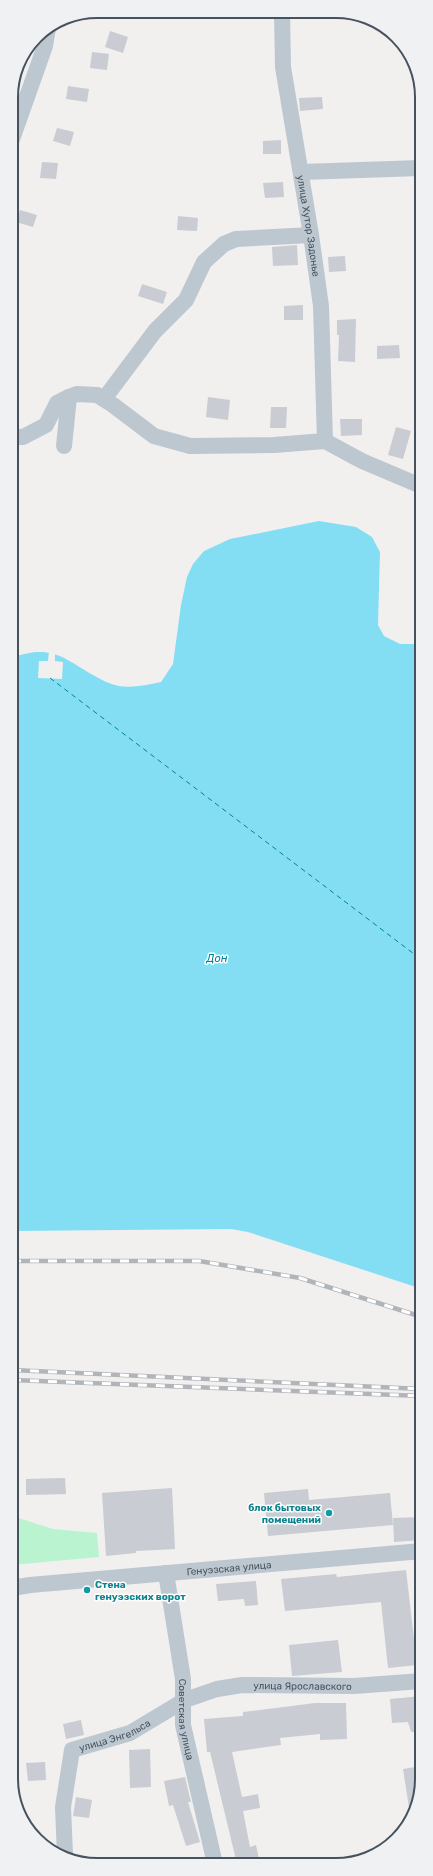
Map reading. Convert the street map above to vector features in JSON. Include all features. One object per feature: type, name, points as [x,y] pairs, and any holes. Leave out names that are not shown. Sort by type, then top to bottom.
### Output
[{"type":"street","name":"улица Хутор Задонье","points":[[282,18],[283,67],[301,172],[321,306],[324,441]]},
{"type":"street","points":[[18,122],[45,46],[47,37]]},
{"type":"street","points":[[301,172],[415,168]]},
{"type":"street","points":[[104,399],[155,331],[186,300],[204,262],[224,244],[236,239],[311,235]]},
{"type":"street","points":[[18,437],[23,437],[46,425],[57,403],[77,394],[97,395],[154,436],[190,446],[266,445],[324,441],[362,461],[415,483]]},
{"type":"street","points":[[64,446],[69,397]]},
{"type":"street","name":"Генуэзская улица","points":[[18,1587],[415,1552]]},
{"type":"street","name":"Советская улица","points":[[166,1573],[183,1679],[185,1700],[183,1725],[214,1858]]},
{"type":"street","name":"улица Ярославского","points":[[185,1700],[217,1690],[242,1685],[354,1686],[415,1682]]},
{"type":"street","name":"улица Энгельса","points":[[65,1851],[63,1808],[72,1750],[130,1733],[185,1700]]},
{"type":"green space","points":[[18,1518],[53,1529],[97,1533],[99,1557],[18,1564]]},
{"type":"water","name":"Дон","points":[[319,521],[356,527],[372,537],[380,552],[378,625],[384,636],[400,644],[415,644],[415,1287],[248,1232],[231,1229],[18,1231],[18,656],[36,652],[55,654],[72,662],[99,679],[124,687],[161,682],[173,664],[181,605],[187,577],[193,564],[204,551],[230,539]]},
{"type":"pier","points":[[49,650],[55,651],[55,661],[63,662],[62,679],[38,678],[39,661],[48,661]]},
{"type":"building","points":[[110,31],[128,37],[123,53],[105,47]]},
{"type":"building","points":[[92,52],[109,54],[107,70],[90,68]]},
{"type":"building","points":[[68,86],[89,89],[87,102],[66,99]]},
{"type":"building","points":[[322,97],[323,109],[300,111],[299,98]]},
{"type":"building","points":[[57,128],[74,132],[70,146],[53,141]]},
{"type":"building","points":[[281,140],[281,154],[263,154],[263,141]]},
{"type":"building","points":[[42,162],[58,163],[56,179],[40,178]]},
{"type":"building","points":[[283,182],[284,197],[265,198],[263,183]]},
{"type":"building","points":[[20,210],[37,215],[33,227],[18,223]]},
{"type":"building","points":[[178,216],[198,218],[197,231],[177,230]]},
{"type":"building","points":[[297,245],[298,265],[273,266],[272,247]]},
{"type":"building","points":[[345,256],[346,271],[329,272],[328,257]]},
{"type":"building","points":[[142,284],[167,292],[163,304],[138,296]]},
{"type":"building","points":[[303,305],[303,320],[284,320],[284,306]]},
{"type":"building","points":[[356,319],[355,362],[338,361],[339,335],[337,335],[337,320]]},
{"type":"building","points":[[399,345],[400,358],[377,359],[377,346]]},
{"type":"building","points":[[208,397],[230,400],[228,420],[206,417]]},
{"type":"building","points":[[271,407],[287,407],[286,428],[270,428]]},
{"type":"building","points":[[340,419],[362,419],[362,435],[341,436]]},
{"type":"building","points":[[396,427],[411,431],[403,459],[388,455]]},
{"type":"building","points":[[65,1478],[66,1494],[26,1495],[26,1479]]},
{"type":"building","points":[[172,1488],[175,1549],[136,1551],[136,1553],[106,1556],[102,1493]]},
{"type":"building","name":"блок бытовых помещений","points":[[308,1489],[309,1500],[390,1493],[393,1525],[268,1536],[264,1493]]},
{"type":"building","points":[[415,1517],[415,1540],[394,1542],[393,1518]]},
{"type":"building","points":[[406,1570],[415,1648],[415,1665],[388,1668],[381,1602],[285,1611],[281,1579],[336,1574],[337,1577]]},
{"type":"building","points":[[256,1581],[258,1605],[245,1606],[244,1599],[218,1601],[216,1584]]},
{"type":"building","points":[[338,1640],[342,1672],[292,1676],[289,1645]]},
{"type":"building","points":[[415,1697],[415,1732],[411,1732],[408,1722],[392,1723],[390,1699]]},
{"type":"building","points":[[315,1703],[346,1703],[347,1739],[320,1740],[320,1734],[280,1738],[281,1745],[232,1752],[242,1797],[258,1794],[260,1808],[243,1811],[250,1847],[256,1845],[259,1858],[236,1858],[210,1752],[207,1752],[204,1719],[243,1716],[243,1712]]},
{"type":"building","points":[[81,1720],[84,1735],[66,1739],[63,1724]]},
{"type":"building","points":[[150,1749],[151,1787],[130,1788],[129,1750]]},
{"type":"building","points":[[45,1762],[46,1780],[28,1781],[26,1763]]},
{"type":"building","points":[[415,1767],[415,1784],[409,1809],[403,1769]]},
{"type":"building","points":[[185,1777],[191,1802],[188,1802],[200,1842],[186,1846],[173,1805],[169,1806],[164,1781]]},
{"type":"building","points":[[76,1797],[92,1800],[89,1818],[73,1816]]},
{"type":"ferry route","points":[[50,678],[415,955]]},
{"type":"railway","points":[[18,1261],[199,1261],[300,1278],[415,1315]]},
{"type":"railway","points":[[18,1370],[415,1389]]},
{"type":"railway","points":[[18,1380],[415,1396]]},
{"type":"place","name":"блок бытовых помещений","points":[[329,1513]]},
{"type":"place","name":"Стена генуэзских ворот","points":[[87,1590]]}]
